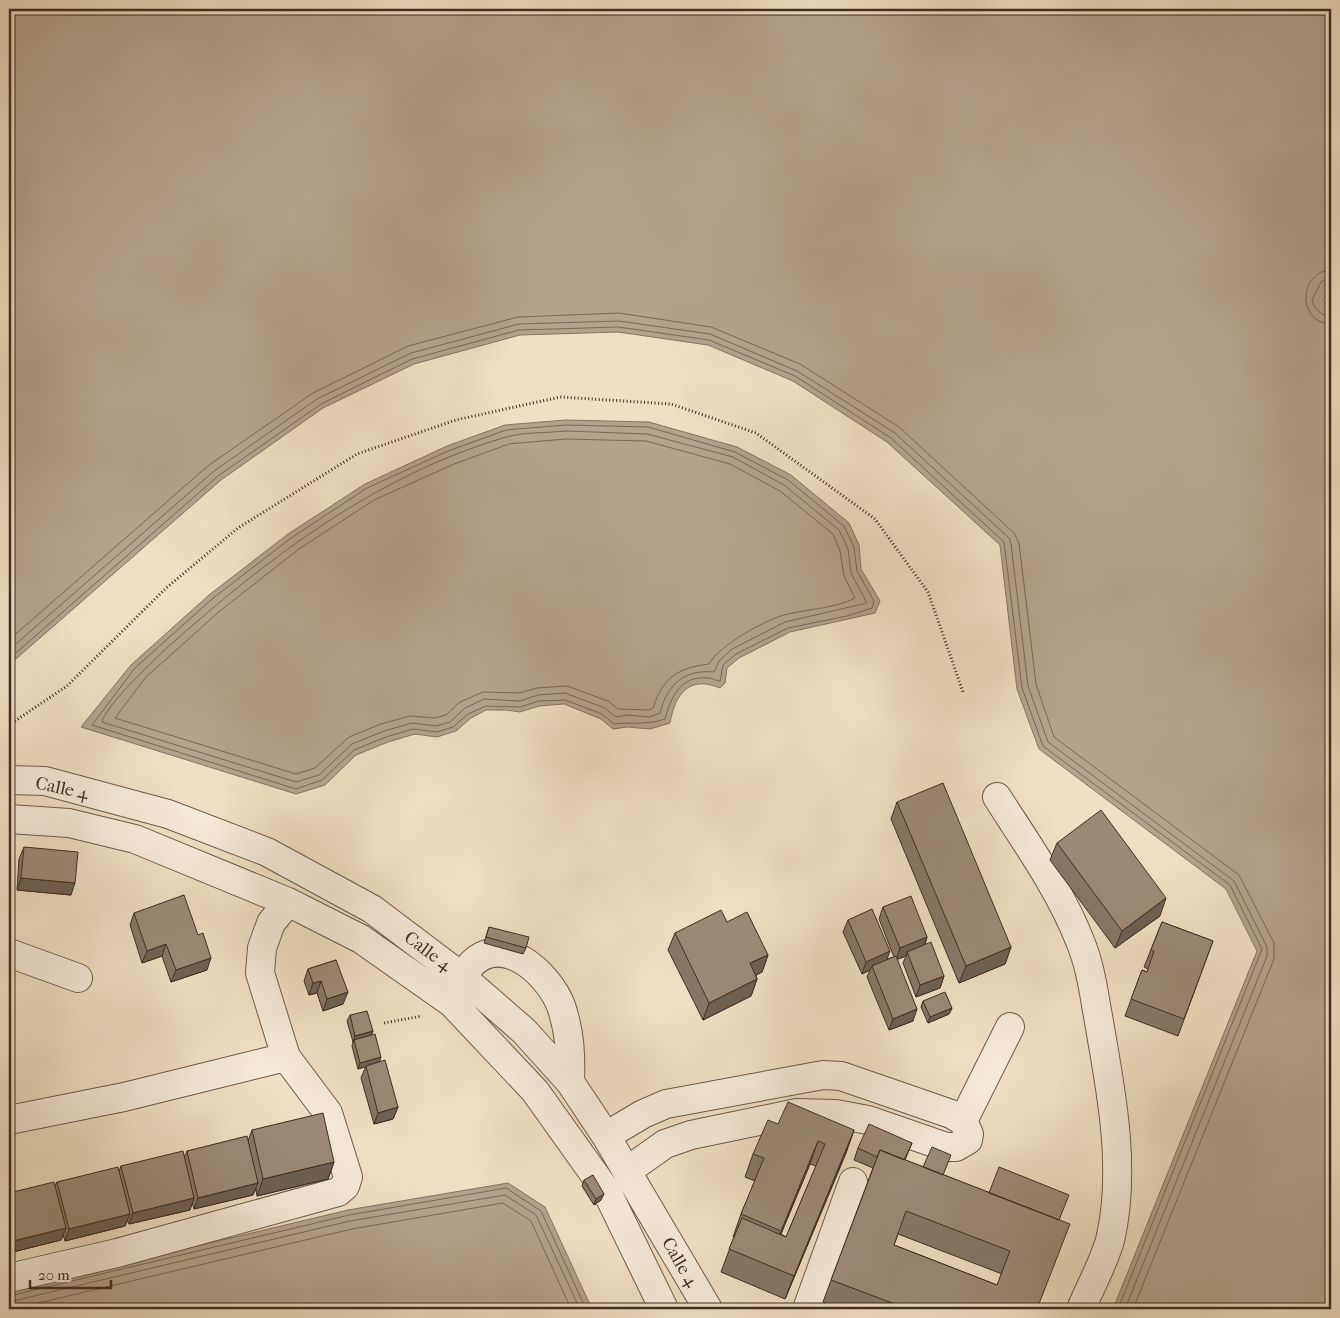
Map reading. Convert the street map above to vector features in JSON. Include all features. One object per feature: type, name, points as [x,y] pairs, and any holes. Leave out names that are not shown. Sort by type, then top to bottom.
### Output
[{"type":"lane","name":"Calle 4","points":[[9,780],[45,781],[168,814],[267,852],[372,909],[462,977],[524,1031],[570,1082],[606,1136],[708,1309]]},
{"type":"lane","points":[[997,797],[1062,900],[1081,942],[1092,981],[1107,1063],[1115,1138],[1115,1199],[1111,1237],[1081,1309]]},
{"type":"lane","points":[[9,819],[68,823],[135,839],[288,902],[361,939],[452,1003],[535,1091],[607,1192],[664,1309]]},
{"type":"lane","points":[[9,1278],[117,1253],[338,1192],[345,1186],[348,1177],[328,1113],[286,1057],[260,973],[262,948],[271,923],[288,902]]},
{"type":"lane","points":[[9,953],[78,978]]},
{"type":"lane","points":[[452,1003],[462,977],[470,966],[491,954],[522,959],[541,974],[560,1005],[571,1042],[570,1082]]},
{"type":"lane","points":[[963,1121],[1010,1027]]},
{"type":"lane","points":[[499,1052],[524,1031]]},
{"type":"lane","points":[[9,1120],[124,1097],[286,1057]]},
{"type":"lane","points":[[606,1136],[642,1114],[666,1104],[824,1075],[841,1076],[951,1114],[963,1121],[969,1134],[968,1140],[956,1147],[946,1147],[868,1120],[836,1114],[797,1113],[691,1135],[666,1144],[627,1171]]},
{"type":"lane","points":[[807,1309],[853,1182]]},
{"type":"path","points":[[9,724],[67,686],[165,589],[238,528],[357,454],[456,420],[560,397],[671,404],[756,433],[875,519],[928,592],[963,692]]},
{"type":"water","points":[[9,9],[1331,9],[1331,285],[1323,300],[1331,307],[1331,1309],[1113,1309],[1257,951],[1226,889],[1039,749],[1017,689],[1000,545],[887,442],[793,381],[708,345],[618,332],[520,335],[414,364],[323,408],[221,480],[9,665]]},
{"type":"water","points":[[566,420],[649,422],[737,447],[791,475],[849,523],[859,545],[861,569],[880,601],[875,613],[790,632],[739,658],[727,668],[725,683],[720,688],[700,684],[685,690],[676,703],[670,723],[650,729],[627,727],[613,729],[601,719],[564,704],[539,706],[520,712],[486,710],[471,718],[456,731],[437,737],[415,734],[388,742],[356,755],[325,785],[296,794],[81,727],[131,665],[209,595],[288,534],[365,484],[447,446],[505,425]]},
{"type":"water","points":[[508,1183],[545,1207],[592,1309],[9,1309],[9,1291],[348,1210]]},
{"type":"building","points":[[943,783],[1011,947],[966,966],[897,802]]},
{"type":"building","points":[[1101,810],[1166,898],[1122,931],[1057,843]]},
{"type":"building","points":[[24,847],[78,852],[75,883],[21,878]]},
{"type":"building","points":[[184,895],[198,935],[203,933],[211,958],[176,970],[166,944],[147,951],[134,913]]},
{"type":"building","points":[[911,896],[927,937],[900,948],[883,907]]},
{"type":"building","points":[[872,909],[890,951],[866,962],[848,920]]},
{"type":"building","points":[[721,910],[727,922],[747,912],[768,955],[750,963],[757,979],[709,1003],[675,933]]},
{"type":"building","points":[[1162,922],[1213,941],[1184,1019],[1131,999],[1142,970],[1147,972],[1154,951],[1151,950]]},
{"type":"building","points":[[489,927],[529,937],[526,948],[486,937]]},
{"type":"building","points":[[931,942],[944,976],[920,985],[907,952]]},
{"type":"building","points":[[896,956],[917,1009],[893,1019],[872,966]]},
{"type":"building","points":[[336,960],[348,992],[327,999],[321,981],[313,983],[308,969]]},
{"type":"building","points":[[945,992],[952,1008],[930,1017],[923,1001]]},
{"type":"building","points":[[367,1011],[373,1031],[355,1036],[350,1015]]},
{"type":"building","points":[[375,1034],[381,1057],[360,1063],[354,1040]]},
{"type":"building","points":[[385,1060],[398,1107],[378,1113],[366,1066]]},
{"type":"building","points":[[788,1102],[854,1130],[794,1276],[729,1249],[742,1218],[786,1237],[825,1144],[818,1141],[781,1231],[741,1214],[764,1158],[753,1154],[768,1120],[778,1124]]},
{"type":"building","points":[[323,1113],[334,1162],[263,1179],[252,1130]]},
{"type":"building","points":[[869,1124],[912,1143],[904,1160],[880,1150],[877,1157],[858,1148]]},
{"type":"building","points":[[247,1136],[258,1183],[198,1198],[187,1151]]},
{"type":"building","points":[[932,1147],[951,1155],[943,1175],[923,1167]]},
{"type":"building","points":[[880,1150],[1070,1224],[1037,1309],[908,1309],[831,1280]],"holes":[[[906,1211],[1010,1251],[997,1285],[894,1245]]]},
{"type":"building","points":[[183,1151],[194,1198],[133,1213],[121,1166]]},
{"type":"building","points":[[118,1167],[130,1214],[69,1229],[57,1182]]},
{"type":"building","points":[[999,1167],[1069,1195],[1059,1220],[989,1193]]},
{"type":"building","points":[[593,1175],[604,1194],[596,1199],[584,1180]]},
{"type":"building","points":[[54,1182],[66,1228],[9,1242],[9,1193]]}]
